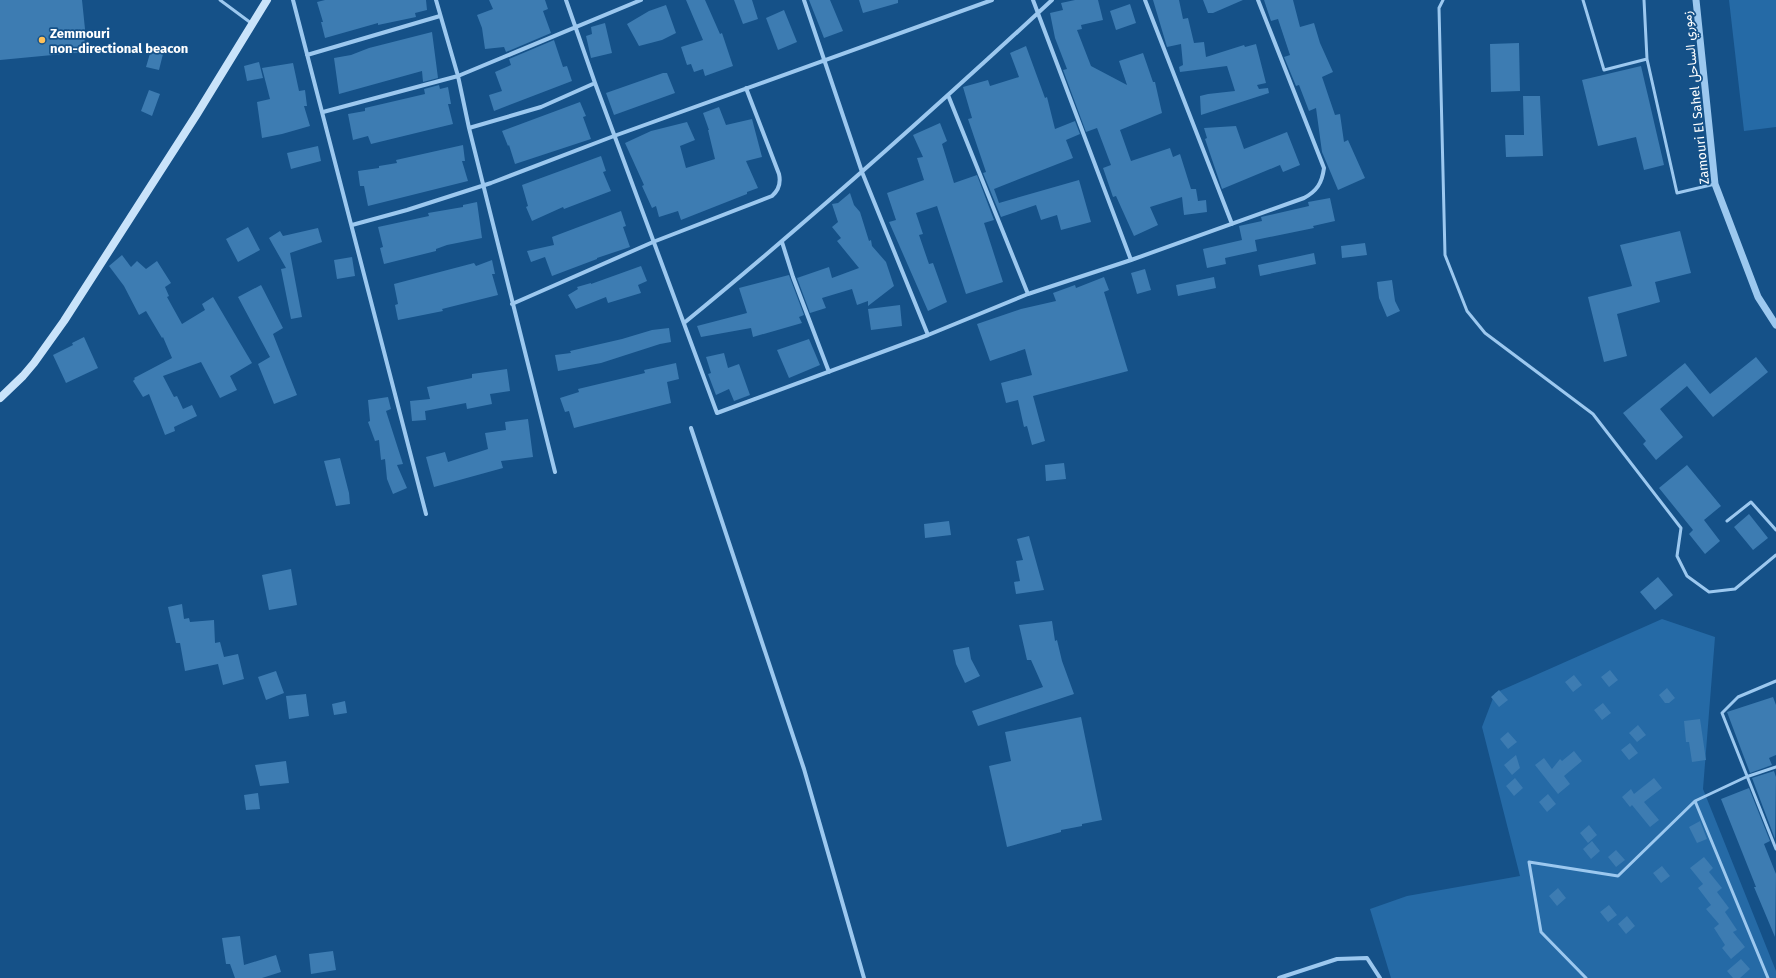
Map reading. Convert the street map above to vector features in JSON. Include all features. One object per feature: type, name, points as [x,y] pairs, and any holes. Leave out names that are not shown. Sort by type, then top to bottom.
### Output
[{"type":"main road","points":[[0,398],[31,367],[64,321],[197,114],[267,0]]},
{"type":"street","points":[[293,0],[426,514]]},
{"type":"street","points":[[436,0],[458,76],[468,128],[554,472]]},
{"type":"street","points":[[566,0],[614,136],[717,413],[928,335],[1028,294],[1131,260],[1312,194],[1319,187],[1323,178],[1324,168],[1258,0]]},
{"type":"street","points":[[323,112],[458,76],[641,0]]},
{"type":"street","points":[[804,0],[862,172],[928,335]]},
{"type":"street","points":[[352,225],[483,186],[614,136],[992,0]]},
{"type":"street","points":[[1033,0],[1131,260]]},
{"type":"street","points":[[684,323],[782,242],[862,172],[1052,0]]},
{"type":"street","points":[[1145,0],[1232,224]]},
{"type":"street","name":"Zamouri El Sahel زموري الساحل","points":[[1696,0],[1715,184],[1758,297],[1776,325]]},
{"type":"street","points":[[307,54],[440,16]]},
{"type":"street","points":[[468,128],[541,107],[595,83]]},
{"type":"street","points":[[512,304],[653,242],[772,196],[780,183],[779,174],[746,88]]},
{"type":"street","points":[[948,95],[1028,294]]},
{"type":"street","points":[[782,242],[793,277],[829,372]]},
{"type":"street","points":[[691,428],[804,768],[864,978]]},
{"type":"street","points":[[1279,978],[1337,959],[1367,958],[1380,978]]},
{"type":"lane","points":[[220,0],[252,24]]},
{"type":"lane","points":[[1443,0],[1439,8],[1446,255],[1467,311],[1485,333],[1593,414],[1681,528],[1677,556],[1687,576],[1709,592],[1735,589],[1776,555]]},
{"type":"lane","points":[[1583,0],[1604,70],[1647,59]]},
{"type":"lane","points":[[1644,0],[1647,59],[1677,193],[1715,184]]},
{"type":"lane","points":[[1728,521],[1751,502],[1776,530]]},
{"type":"lane","points":[[1776,681],[1738,697],[1722,713],[1746,777],[1776,849]]},
{"type":"lane","points":[[1586,978],[1541,932],[1529,862],[1618,876],[1695,801],[1746,777],[1776,767]]},
{"type":"lane","points":[[1695,801],[1768,978]]},
{"type":"shaded area","points":[[1729,0],[1776,0],[1776,127],[1744,131]]},
{"type":"shaded area","points":[[1662,619],[1715,637],[1703,789],[1776,971],[1776,978],[1391,978],[1370,909],[1407,896],[1520,876],[1482,727],[1495,693]]},
{"type":"building","name":"Zemmouri non-directional beacon","points":[[0,0],[82,0],[85,29],[84,52],[0,60]]},
{"type":"building","points":[[325,0],[426,0],[427,10],[415,13],[416,17],[378,25],[378,23],[325,38],[321,22],[323,22],[317,2]]},
{"type":"building","points":[[489,0],[545,0],[548,9],[543,11],[551,33],[506,52],[504,47],[485,49],[482,28],[477,15],[493,9]]},
{"type":"building","points":[[686,0],[705,0],[720,34],[722,33],[733,66],[705,76],[703,69],[694,72],[691,64],[687,65],[681,47],[703,40]]},
{"type":"building","points":[[734,0],[752,0],[758,19],[743,24]]},
{"type":"building","points":[[809,0],[830,0],[843,31],[824,38]]},
{"type":"building","points":[[859,0],[898,0],[898,3],[863,13]]},
{"type":"building","points":[[1075,0],[1098,0],[1103,20],[1081,25],[1082,29],[1077,30],[1091,66],[1127,85],[1119,61],[1143,53],[1153,82],[1155,82],[1162,113],[1120,130],[1131,161],[1170,148],[1173,157],[1180,154],[1191,189],[1196,189],[1198,201],[1206,200],[1207,212],[1184,215],[1182,197],[1150,207],[1158,225],[1134,236],[1116,196],[1113,197],[1103,168],[1111,165],[1097,128],[1086,132],[1063,70],[1067,69],[1055,38],[1050,13],[1063,10],[1061,3]]},
{"type":"building","points":[[1153,0],[1179,0],[1183,19],[1188,18],[1194,43],[1204,42],[1206,57],[1244,45],[1245,47],[1256,44],[1266,83],[1257,85],[1259,89],[1268,88],[1269,93],[1201,115],[1200,96],[1235,91],[1227,66],[1180,72],[1179,67],[1183,65],[1181,44],[1167,47]]},
{"type":"building","points":[[1203,0],[1243,0],[1213,13],[1208,13]]},
{"type":"building","points":[[1264,0],[1293,0],[1300,27],[1314,23],[1320,43],[1333,72],[1322,77],[1335,115],[1340,114],[1344,142],[1348,140],[1365,178],[1338,190],[1322,152],[1316,108],[1309,111],[1299,85],[1296,86],[1284,57],[1290,55],[1278,19],[1271,21]]},
{"type":"building","points":[[1130,4],[1136,23],[1116,30],[1110,11]]},
{"type":"building","points":[[666,5],[676,33],[662,40],[639,46],[627,24],[649,11]]},
{"type":"building","points":[[784,10],[797,42],[778,50],[766,18]]},
{"type":"building","points":[[605,23],[612,53],[591,58],[586,36],[592,34],[591,27]]},
{"type":"building","points":[[432,32],[438,78],[423,82],[422,71],[339,94],[334,58],[351,55],[369,48]]},
{"type":"building","points":[[554,40],[563,67],[567,66],[572,81],[494,111],[489,95],[502,91],[495,72],[511,65],[509,59]]},
{"type":"building","points":[[1519,43],[1520,91],[1491,92],[1490,44]]},
{"type":"building","points":[[1026,46],[1045,98],[1047,97],[1055,129],[1075,121],[1080,134],[1066,140],[1073,158],[994,189],[999,203],[1079,180],[1091,222],[1061,230],[1057,215],[1041,220],[1036,205],[1001,217],[983,173],[986,172],[968,119],[972,118],[963,87],[988,80],[990,86],[1019,77],[1010,53]]},
{"type":"building","points":[[151,50],[163,54],[159,70],[146,67]]},
{"type":"building","points":[[259,62],[263,78],[247,81],[244,66]]},
{"type":"building","points":[[293,63],[299,91],[305,90],[307,106],[304,106],[310,126],[262,138],[257,102],[270,99],[262,68]]},
{"type":"building","points":[[1641,66],[1664,165],[1644,170],[1636,137],[1598,146],[1582,80]]},
{"type":"building","points":[[663,73],[667,73],[675,93],[614,115],[606,93]]},
{"type":"building","points":[[439,85],[440,89],[448,87],[451,104],[448,104],[453,124],[371,144],[368,136],[353,140],[348,114],[365,111],[365,108],[425,94],[424,89]]},
{"type":"building","points":[[149,90],[160,94],[152,116],[141,111]]},
{"type":"building","points":[[1523,96],[1540,96],[1543,156],[1506,157],[1505,135],[1524,135]]},
{"type":"building","points":[[580,102],[586,116],[583,117],[591,139],[515,164],[509,145],[508,146],[502,131]]},
{"type":"building","points":[[719,107],[726,125],[752,119],[762,157],[746,161],[758,188],[747,192],[747,194],[681,220],[678,211],[659,217],[656,206],[652,208],[642,186],[644,185],[625,143],[651,131],[687,122],[695,140],[680,146],[686,168],[715,159],[709,130],[703,113]]},
{"type":"building","points":[[940,123],[947,141],[942,144],[954,183],[977,175],[994,220],[984,223],[1003,282],[966,294],[937,206],[916,213],[923,234],[919,235],[929,264],[933,263],[947,302],[928,311],[889,222],[896,220],[887,193],[924,180],[917,158],[923,157],[913,135]]},
{"type":"building","points":[[1236,126],[1244,149],[1287,132],[1300,165],[1283,172],[1280,165],[1222,189],[1205,139],[1207,138],[1204,128]]},
{"type":"building","points":[[463,145],[465,161],[462,161],[468,181],[368,206],[364,186],[360,186],[358,171],[379,168],[379,166],[397,163],[396,160]]},
{"type":"building","points":[[318,146],[321,161],[291,169],[287,153]]},
{"type":"building","points":[[601,156],[606,171],[603,172],[611,191],[564,209],[563,207],[532,221],[526,207],[528,206],[522,185]]},
{"type":"building","points":[[850,193],[854,205],[860,212],[869,241],[871,240],[872,246],[886,262],[894,286],[868,306],[868,301],[857,305],[852,289],[822,298],[826,308],[810,313],[797,278],[829,267],[832,278],[859,268],[837,241],[841,238],[832,227],[838,222],[832,204],[838,203]]},
{"type":"building","points":[[1330,198],[1335,221],[1313,226],[1314,228],[1255,240],[1257,251],[1225,258],[1226,264],[1207,268],[1203,249],[1242,240],[1239,226],[1262,221],[1261,217],[1309,206],[1308,202]]},
{"type":"building","points":[[477,202],[482,238],[447,245],[436,249],[436,251],[384,264],[380,248],[383,247],[378,227],[429,216],[428,213],[463,207],[463,205]]},
{"type":"building","points":[[621,211],[626,226],[623,227],[630,247],[552,276],[545,257],[531,262],[527,251],[554,245],[552,237]]},
{"type":"building","points":[[248,227],[260,250],[238,262],[226,239]]},
{"type":"building","points":[[318,228],[322,242],[290,253],[302,317],[291,319],[281,269],[286,268],[269,238],[280,231],[283,236]]},
{"type":"building","points":[[1680,231],[1691,273],[1655,282],[1660,302],[1617,314],[1627,356],[1604,362],[1588,297],[1632,286],[1620,245]]},
{"type":"building","points":[[1365,243],[1367,255],[1342,258],[1341,246]]},
{"type":"building","points":[[1314,253],[1316,264],[1260,276],[1258,265]]},
{"type":"building","points":[[122,255],[131,267],[137,261],[146,269],[157,261],[171,283],[165,287],[169,296],[167,297],[182,324],[205,310],[202,304],[213,297],[252,363],[230,376],[237,390],[220,398],[201,362],[163,376],[174,397],[177,396],[183,409],[192,405],[197,416],[174,427],[175,431],[165,435],[149,394],[143,397],[133,381],[135,379],[134,378],[172,358],[163,337],[162,338],[146,311],[139,315],[124,286],[109,266]]},
{"type":"building","points":[[352,257],[355,276],[337,279],[334,260]]},
{"type":"building","points":[[492,260],[495,274],[492,274],[498,295],[442,309],[443,311],[398,320],[395,305],[398,304],[394,284],[474,263],[476,266]]},
{"type":"building","points":[[641,266],[647,281],[638,285],[641,293],[608,303],[606,297],[576,309],[568,295],[578,289],[577,287],[591,284]]},
{"type":"building","points":[[1145,269],[1151,290],[1137,294],[1131,273]]},
{"type":"building","points":[[789,275],[804,315],[799,317],[802,323],[753,337],[751,328],[701,337],[697,326],[747,313],[739,288]]},
{"type":"building","points":[[1104,277],[1109,290],[1104,292],[1128,371],[1033,396],[1045,441],[1032,445],[1027,426],[1024,427],[1018,400],[1006,403],[1001,383],[1032,375],[1025,349],[990,361],[977,324],[1021,309],[1056,301],[1053,293],[1075,285],[1076,288]]},
{"type":"building","points":[[1214,277],[1216,288],[1178,296],[1176,285]]},
{"type":"building","points":[[1392,280],[1395,301],[1400,311],[1387,317],[1379,298],[1377,282]]},
{"type":"building","points":[[261,285],[283,328],[273,334],[297,395],[274,404],[258,364],[270,357],[238,297]]},
{"type":"building","points":[[900,305],[902,326],[871,330],[868,309]]},
{"type":"building","points":[[669,328],[671,342],[660,344],[601,363],[558,371],[555,355],[571,353],[570,351],[622,339],[652,330]]},
{"type":"building","points":[[84,337],[98,368],[66,383],[53,355],[73,345],[72,343]]},
{"type":"building","points":[[809,339],[820,365],[789,378],[777,350]]},
{"type":"building","points":[[724,353],[728,368],[739,364],[750,395],[734,401],[729,389],[716,395],[708,374],[711,373],[706,357]]},
{"type":"building","points":[[1756,357],[1768,372],[1713,417],[1687,386],[1660,409],[1683,437],[1656,460],[1643,444],[1646,441],[1623,413],[1685,363],[1710,394]]},
{"type":"building","points":[[676,363],[679,379],[667,382],[671,403],[574,428],[569,411],[565,412],[560,398],[579,392],[578,389],[645,373],[644,370]]},
{"type":"building","points":[[507,369],[510,391],[490,394],[492,404],[467,409],[466,403],[425,411],[426,420],[412,421],[410,401],[430,399],[427,387],[472,378],[472,374]]},
{"type":"building","points":[[388,397],[391,409],[386,411],[403,464],[397,465],[407,488],[393,494],[387,479],[385,459],[381,460],[379,440],[375,441],[368,422],[370,421],[368,400]]},
{"type":"building","points":[[528,419],[533,457],[501,461],[503,468],[434,487],[426,457],[445,452],[448,462],[488,449],[485,433],[506,430],[505,422]]},
{"type":"building","points":[[340,458],[349,493],[350,504],[336,506],[324,461]]},
{"type":"building","points":[[1064,463],[1066,479],[1046,481],[1045,465]]},
{"type":"building","points":[[1687,465],[1721,506],[1704,520],[1720,541],[1705,554],[1689,534],[1693,530],[1659,488]]},
{"type":"building","points":[[1749,514],[1768,538],[1753,550],[1734,527]]},
{"type":"building","points":[[949,521],[951,535],[925,538],[924,524]]},
{"type":"building","points":[[1029,536],[1044,590],[1016,594],[1014,582],[1020,581],[1016,561],[1023,560],[1017,539]]},
{"type":"building","points":[[291,569],[297,605],[269,610],[262,575]]},
{"type":"building","points":[[1658,577],[1673,595],[1655,610],[1640,592]]},
{"type":"building","points":[[182,604],[184,619],[189,618],[190,622],[214,620],[215,643],[220,642],[224,657],[238,654],[244,679],[223,685],[218,664],[185,671],[180,643],[176,643],[168,607]]},
{"type":"building","points":[[1052,621],[1055,641],[1057,640],[1062,661],[1074,694],[978,726],[972,711],[1043,687],[1031,660],[1027,660],[1019,625]]},
{"type":"building","points":[[969,647],[971,659],[980,676],[965,683],[956,664],[953,650]]},
{"type":"building","points":[[1610,670],[1618,680],[1609,687],[1601,677]]},
{"type":"building","points":[[276,671],[284,693],[266,700],[258,677]]},
{"type":"building","points":[[1574,675],[1582,685],[1573,692],[1565,682]]},
{"type":"building","points":[[1667,688],[1675,698],[1669,703],[1665,703],[1659,695]]},
{"type":"building","points":[[1499,690],[1508,700],[1499,707],[1491,697]]},
{"type":"building","points":[[306,694],[309,716],[289,719],[286,696]]},
{"type":"building","points":[[1773,697],[1776,705],[1776,755],[1769,758],[1772,765],[1750,773],[1727,712]]},
{"type":"building","points":[[345,701],[347,713],[334,715],[332,704]]},
{"type":"building","points":[[1603,703],[1611,713],[1602,720],[1594,710]]},
{"type":"building","points":[[1081,717],[1102,820],[1082,824],[1082,826],[1061,830],[1061,832],[1007,847],[989,766],[1011,761],[1005,732]]},
{"type":"building","points":[[1700,719],[1706,760],[1692,762],[1689,742],[1686,742],[1684,721]]},
{"type":"building","points":[[1638,725],[1646,735],[1637,742],[1629,733]]},
{"type":"building","points":[[1508,732],[1517,742],[1508,749],[1500,739]]},
{"type":"building","points":[[1630,743],[1638,753],[1629,760],[1621,750]]},
{"type":"building","points":[[1574,751],[1582,761],[1564,776],[1570,784],[1558,794],[1535,765],[1544,758],[1552,769],[1560,759],[1562,761]]},
{"type":"building","points":[[1516,755],[1520,768],[1512,775],[1504,765]]},
{"type":"building","points":[[286,761],[289,783],[260,786],[255,765]]},
{"type":"building","points":[[1774,771],[1776,777],[1775,839],[1752,778]]},
{"type":"building","points":[[1515,778],[1523,788],[1514,796],[1506,786]]},
{"type":"building","points":[[1654,778],[1662,788],[1644,802],[1659,820],[1650,827],[1632,805],[1630,807],[1622,797],[1631,789],[1634,794]]},
{"type":"building","points":[[1749,788],[1770,841],[1764,844],[1776,874],[1775,937],[1754,887],[1756,887],[1721,799]]},
{"type":"building","points":[[258,793],[260,809],[246,810],[244,795]]},
{"type":"building","points":[[1548,794],[1556,804],[1547,812],[1539,802]]},
{"type":"building","points":[[1700,821],[1707,839],[1697,843],[1689,827]]},
{"type":"building","points":[[1589,825],[1597,835],[1588,843],[1580,833]]},
{"type":"building","points":[[1592,841],[1600,851],[1591,859],[1583,849]]},
{"type":"building","points":[[1616,850],[1625,860],[1616,867],[1608,857]]},
{"type":"building","points":[[1704,857],[1713,868],[1709,872],[1722,888],[1717,892],[1729,908],[1725,912],[1737,930],[1733,932],[1745,947],[1731,959],[1722,948],[1725,945],[1714,928],[1719,924],[1706,909],[1711,905],[1698,888],[1703,884],[1690,868]]},
{"type":"building","points":[[1662,866],[1670,876],[1661,883],[1653,873]]},
{"type":"building","points":[[1558,888],[1566,898],[1557,906],[1549,896]]},
{"type":"building","points":[[1609,905],[1617,915],[1608,922],[1600,912]]},
{"type":"building","points":[[1627,916],[1635,926],[1626,934],[1618,924]]},
{"type":"building","points":[[240,936],[244,965],[276,955],[281,972],[262,978],[235,978],[230,964],[226,964],[222,938]]},
{"type":"building","points":[[333,951],[336,970],[311,974],[309,954]]},
{"type":"building","points":[[1741,959],[1750,969],[1740,978],[1733,978],[1727,971]]},
{"type":"place","name":"Zemmouri non-directional beacon","points":[[42,40]]}]
